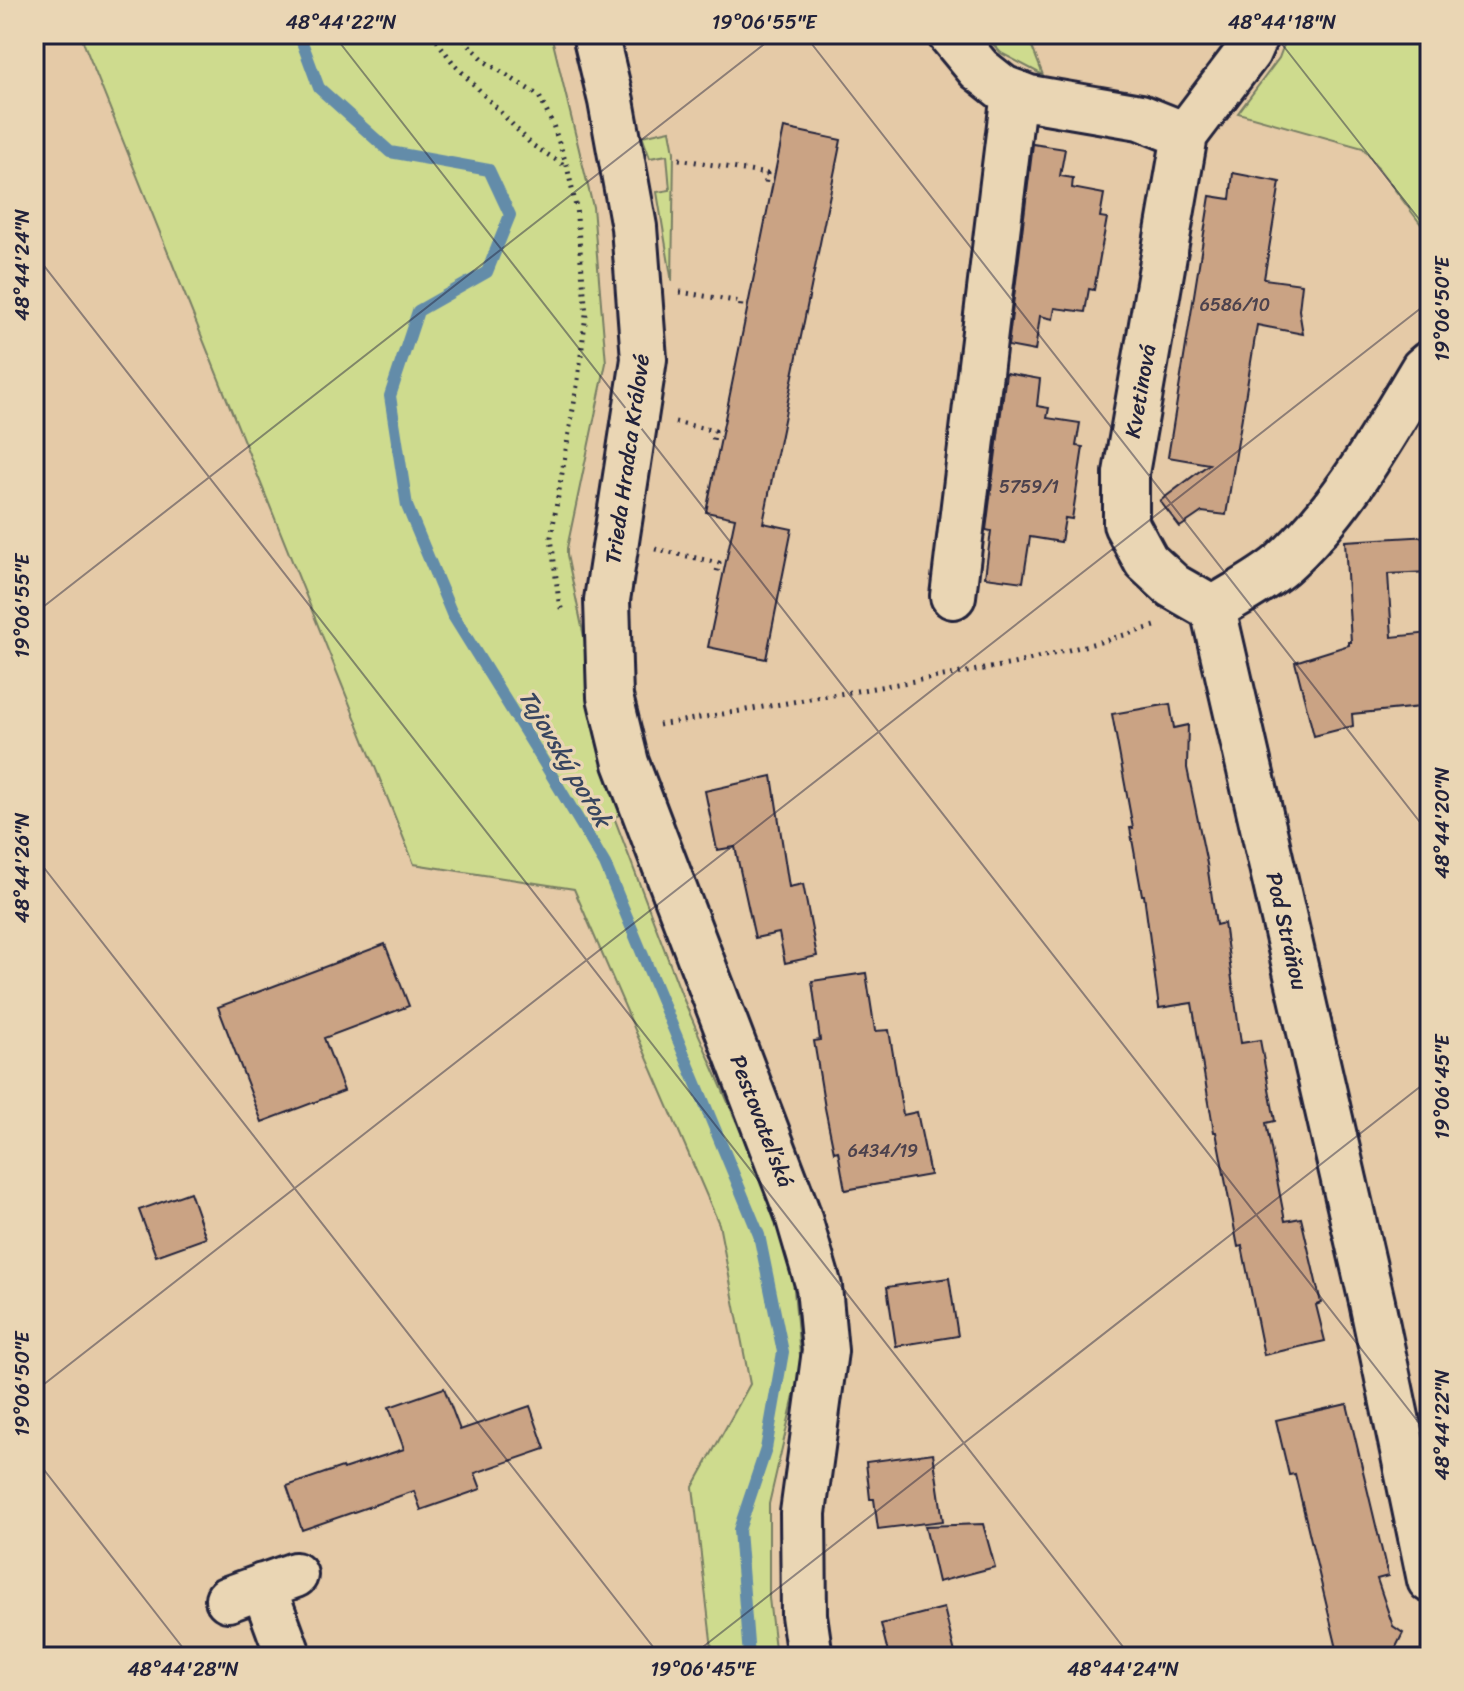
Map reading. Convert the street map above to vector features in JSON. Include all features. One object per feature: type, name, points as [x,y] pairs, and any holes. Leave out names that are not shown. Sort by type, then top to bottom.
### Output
[{"type":"street","name":"Trieda Hradca Králové","points":[[595,34],[611,101],[634,227],[644,359],[607,600]]},
{"type":"street","points":[[950,34],[979,69],[1003,88],[1029,98],[1140,117],[1185,135]]},
{"type":"street","name":"Kvetinová","points":[[1213,609],[1173,586],[1146,561],[1126,524],[1126,473],[1185,135],[1248,52],[1256,34]]},
{"type":"street","points":[[953,596],[1014,92]]},
{"type":"street","points":[[1213,609],[1279,567],[1321,524],[1368,461],[1423,369],[1430,363]]},
{"type":"street","name":"Pestovateľská","points":[[607,600],[610,697],[626,763],[797,1212],[819,1287],[825,1351],[803,1513],[804,1615],[810,1657]]},
{"type":"street","name":"Pod Stráňou","points":[[1213,609],[1372,1302],[1430,1580]]},
{"type":"street","points":[[262,1587],[289,1657]]},
{"type":"path","points":[[432,34],[454,64],[532,145],[567,166]]},
{"type":"path","points":[[679,159],[767,174],[765,186]]},
{"type":"path","points":[[677,291],[741,302],[740,312]]},
{"type":"path","points":[[664,420],[715,431],[713,441]]},
{"type":"path","points":[[645,546],[719,563],[716,576]]},
{"type":"path","points":[[654,726],[1013,664],[1213,609]]},
{"type":"green space","points":[[80,34],[551,34],[593,207],[606,363],[567,555],[595,690],[633,810],[614,817],[683,998],[790,1246],[801,1366],[769,1504],[769,1598],[776,1657],[713,1657],[693,1487],[750,1384],[719,1224],[574,889],[414,864]]},
{"type":"green space","points":[[984,34],[1027,34],[1043,75],[1001,53]]},
{"type":"green space","points":[[1288,34],[1403,34],[1430,37],[1430,236],[1363,148],[1238,113],[1279,58]]},
{"type":"green space","points":[[670,130],[674,152],[672,282],[657,192],[670,190],[667,155],[650,158],[642,136]]},
{"type":"building","points":[[784,128],[841,140],[763,523],[792,529],[766,659],[708,647],[735,518],[706,512]]},
{"type":"building","points":[[1033,144],[1065,149],[1060,176],[1073,178],[1072,188],[1104,194],[1100,217],[1107,218],[1094,290],[1089,289],[1085,312],[1055,308],[1053,319],[1040,316],[1035,351],[1008,346]]},
{"type":"building","points":[[1233,173],[1280,182],[1264,279],[1302,284],[1299,310],[1303,334],[1257,325],[1226,515],[1202,512],[1180,527],[1160,501],[1209,464],[1168,457],[1210,196],[1230,199]]},
{"type":"building","points":[[1006,373],[1040,379],[1037,406],[1049,408],[1047,418],[1080,423],[1076,446],[1083,447],[1072,519],[1065,518],[1061,542],[1030,537],[1023,582],[985,577],[991,531],[986,530]]},
{"type":"building","points":[[1430,536],[1430,572],[1388,574],[1392,637],[1430,633],[1430,706],[1352,714],[1353,726],[1314,736],[1295,662],[1351,642],[1345,541]]},
{"type":"building","points":[[1170,704],[1174,728],[1188,725],[1187,768],[1216,925],[1224,923],[1241,1043],[1260,1040],[1275,1121],[1266,1123],[1285,1221],[1301,1218],[1321,1303],[1316,1305],[1325,1341],[1264,1355],[1214,1132],[1192,1003],[1159,1008],[1144,895],[1112,714]]},
{"type":"building","points":[[772,776],[789,887],[803,884],[817,956],[785,963],[779,933],[755,938],[735,847],[717,850],[705,791]]},
{"type":"building","points":[[385,944],[409,1006],[324,1038],[344,1091],[262,1122],[218,1007]]},
{"type":"building","points":[[866,973],[875,1031],[889,1030],[903,1115],[917,1112],[930,1175],[845,1190],[838,1151],[834,1152],[814,1041],[820,1040],[812,981]]},
{"type":"building","points":[[190,1192],[206,1238],[156,1256],[139,1210]]},
{"type":"building","points":[[949,1278],[958,1336],[896,1346],[887,1287]]},
{"type":"building","points":[[444,1388],[460,1430],[530,1406],[545,1449],[475,1473],[481,1489],[421,1510],[414,1491],[302,1530],[287,1486],[404,1449],[389,1407]]},
{"type":"building","points":[[1347,1404],[1388,1576],[1377,1579],[1393,1626],[1403,1633],[1391,1657],[1339,1657],[1295,1474],[1289,1475],[1276,1420]]},
{"type":"building","points":[[933,1453],[943,1521],[878,1529],[874,1499],[870,1499],[866,1462]]},
{"type":"building","points":[[983,1524],[995,1567],[938,1582],[925,1526]]},
{"type":"building","points":[[944,1608],[956,1657],[889,1657],[881,1624]]},
{"type":"waterway","name":"Tajovský potok","points":[[299,34],[319,88],[390,152],[489,170],[510,215],[487,272],[418,311],[390,396],[407,506],[452,614],[605,864],[759,1235],[783,1352],[766,1449],[739,1530],[749,1657]]}]
